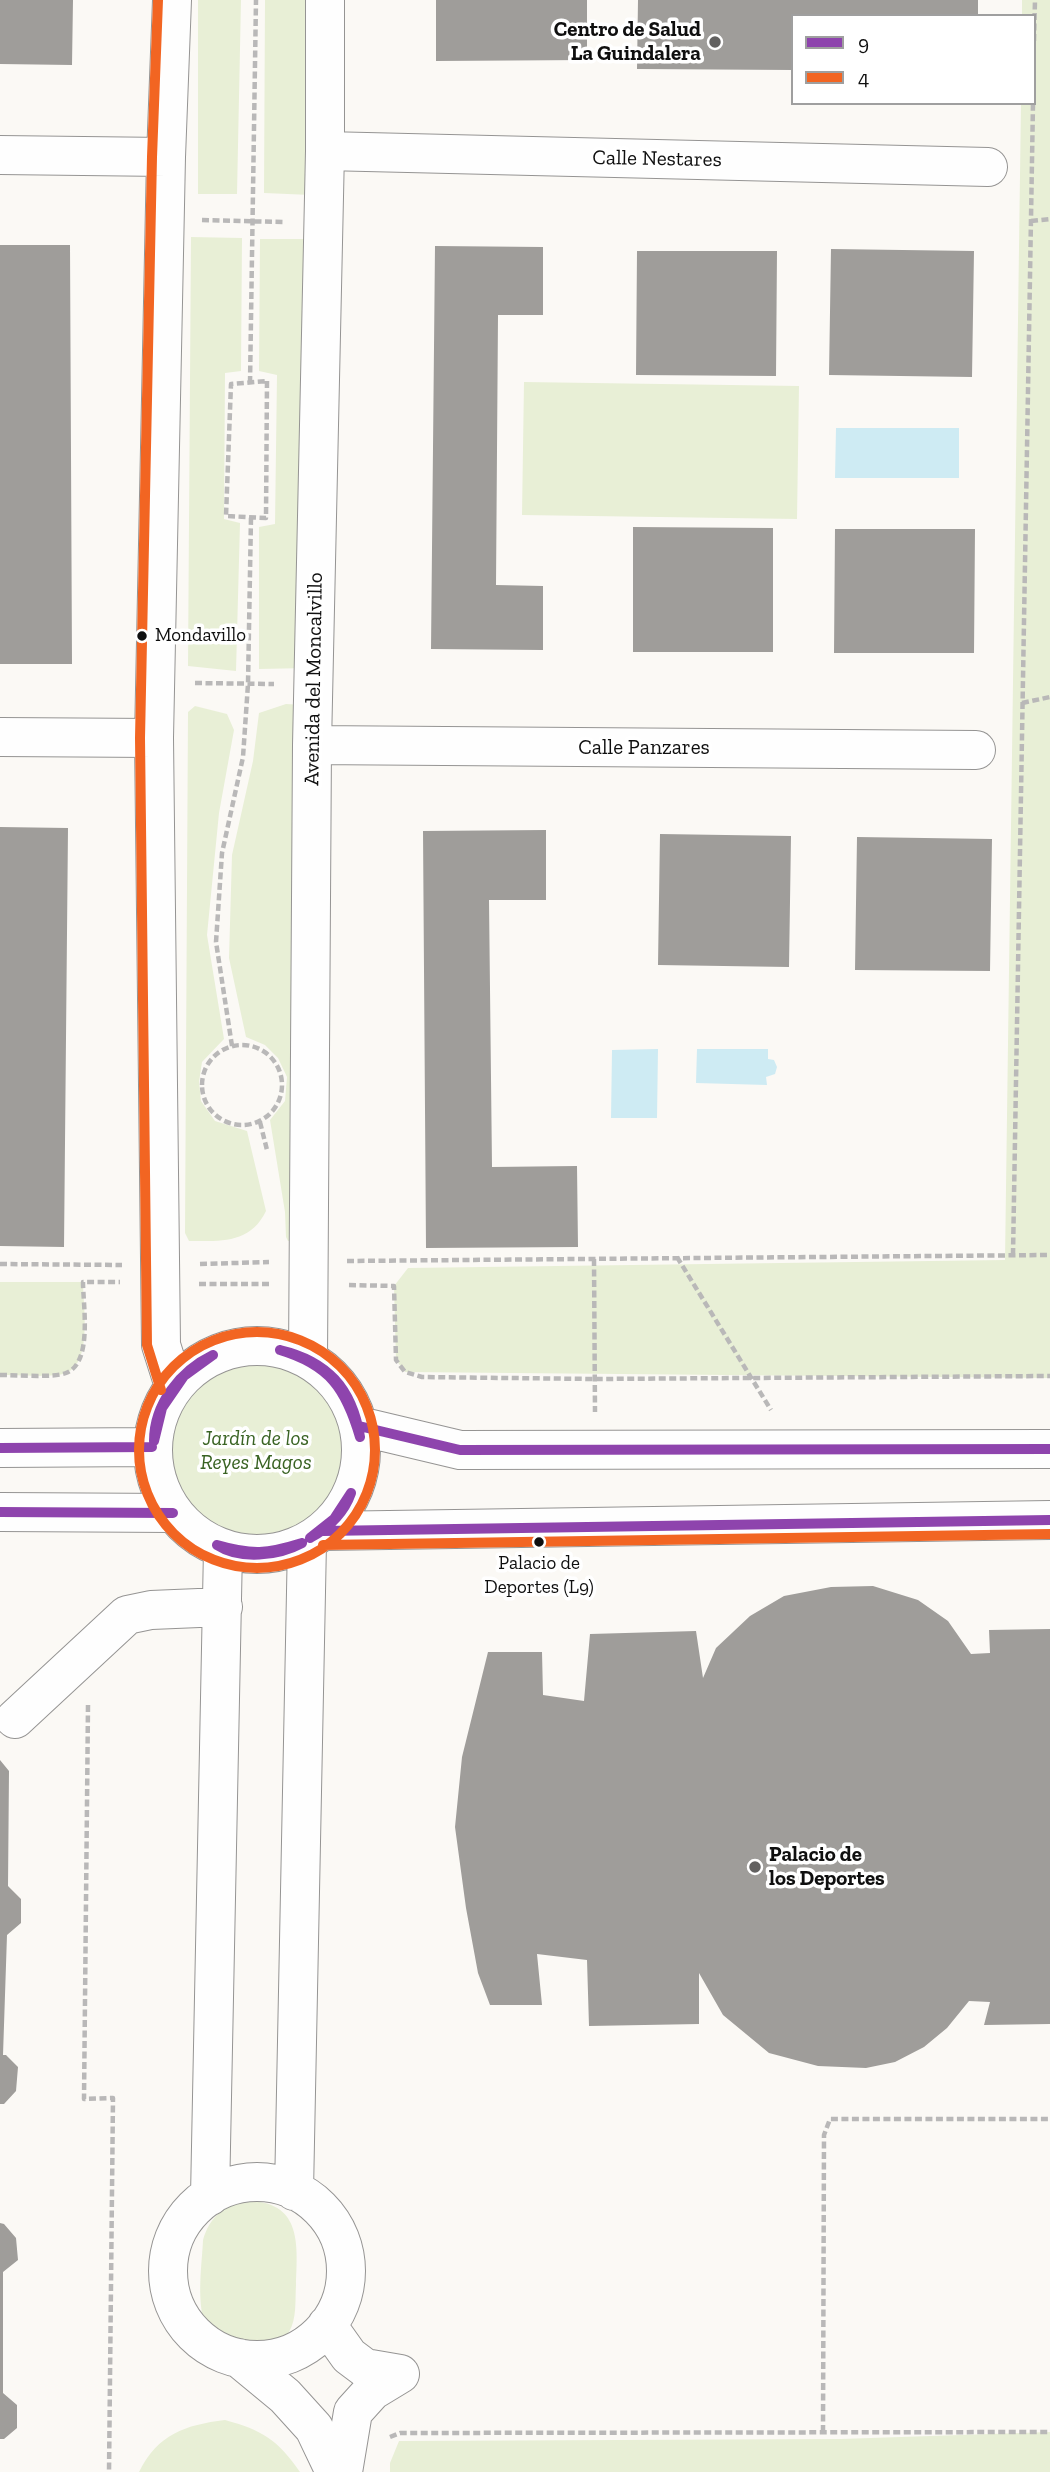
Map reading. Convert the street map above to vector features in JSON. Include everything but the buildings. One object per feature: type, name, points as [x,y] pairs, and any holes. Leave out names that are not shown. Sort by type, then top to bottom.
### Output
[{"type":"street","points":[[172,0],[166,157],[154,738],[161,1345],[174,1386]]},
{"type":"street","name":"Avenida del Moncalvillo","points":[[308,1358],[312,745],[324,223],[326,0]]},
{"type":"street","name":"Calle Nestares","points":[[325,151],[988,167]]},
{"type":"street","points":[[0,155],[166,157]]},
{"type":"street","points":[[0,737],[154,738]]},
{"type":"street","name":"Calle Panzares","points":[[312,745],[976,750]]},
{"type":"street","points":[[260,1345],[285,1348],[308,1358],[326,1370],[341,1386],[352,1405],[359,1426],[362,1455],[356,1483],[343,1509],[315,1536],[280,1552],[251,1555],[223,1549],[204,1541],[173,1513],[161,1493],[153,1471],[152,1447],[158,1414],[174,1386],[191,1368],[212,1355],[236,1347],[260,1345]]},
{"type":"street","points":[[359,1426],[460,1450],[1050,1449]]},
{"type":"street","points":[[0,1448],[152,1447]]},
{"type":"street","points":[[0,1511],[173,1513]]},
{"type":"street","points":[[315,1536],[1050,1520]]},
{"type":"street","points":[[294,2191],[315,1536]]},
{"type":"street","points":[[210,2196],[223,1549]]},
{"type":"street","points":[[15,1719],[127,1615],[151,1610],[223,1607]]},
{"type":"street","points":[[256,2182],[276,2184],[294,2191],[321,2209],[332,2223],[342,2247],[345,2282],[339,2305],[327,2325],[311,2341],[284,2355],[262,2359],[239,2358],[221,2352],[197,2336],[179,2314],[169,2287],[168,2268],[173,2240],[188,2215],[210,2196],[228,2187],[256,2182]]},
{"type":"street","points":[[327,2325],[349,2356],[365,2368],[400,2374],[372,2391],[353,2412],[343,2472]]},
{"type":"street","points":[[239,2358],[285,2396],[314,2428],[335,2472]]},
{"type":"path","points":[[250,383],[256,0]]},
{"type":"path","points":[[1013,1255],[1033,105]]},
{"type":"path","points":[[165,218],[324,223]]},
{"type":"path","points":[[1031,221],[1050,219]]},
{"type":"path","points":[[267,381],[266,518],[226,516],[231,384],[250,383],[267,381]]},
{"type":"path","points":[[232,1046],[216,942],[222,853],[243,757],[248,684],[251,517]]},
{"type":"path","points":[[155,682],[313,685]]},
{"type":"path","points":[[1022,703],[1050,697]]},
{"type":"path","points":[[232,1046],[258,1048],[269,1055],[278,1066],[282,1077],[282,1091],[271,1114],[247,1125],[233,1125],[221,1119],[204,1099],[204,1072],[220,1051],[232,1046]]},
{"type":"path","points":[[0,1264],[160,1265],[308,1261],[1050,1255]]},
{"type":"path","points":[[677,1257],[795,1449]]},
{"type":"path","points":[[594,1259],[595,1450]]},
{"type":"path","points":[[394,1286],[396,1360],[405,1372],[422,1377],[595,1379],[1050,1376]]},
{"type":"path","points":[[88,1700],[83,2099],[113,2098],[109,2472]]},
{"type":"path","points":[[823,2432],[824,2135],[830,2119],[1050,2119]]},
{"type":"path","points":[[386,2439],[400,2433],[1050,2432]]},
{"type":"green space","points":[[198,0],[241,0],[237,194],[198,194]]},
{"type":"green space","points":[[265,0],[312,0],[311,195],[264,193]]},
{"type":"green space","points":[[1022,0],[1050,0],[1050,1378],[405,1372],[396,1360],[394,1286],[408,1268],[1005,1260],[1021,105],[1036,105],[1036,14],[1022,14]]},
{"type":"green space","points":[[191,237],[242,238],[241,371],[225,373],[224,519],[240,523],[236,671],[188,666]]},
{"type":"green space","points":[[260,239],[310,239],[308,668],[259,669],[259,527],[275,524],[277,375],[259,371]]},
{"type":"green space","points":[[524,382],[799,386],[797,519],[522,515]]},
{"type":"green space","points":[[286,704],[304,705],[299,1243],[288,1241],[286,1237],[285,1212],[270,1120],[285,1101],[287,1077],[278,1058],[265,1045],[246,1037],[229,958],[232,855],[253,761],[259,713]]},
{"type":"green space","points":[[195,706],[227,714],[234,730],[219,813],[207,935],[224,1039],[202,1062],[199,1082],[201,1101],[215,1121],[247,1131],[266,1211],[252,1230],[243,1235],[212,1241],[189,1241],[185,1233],[188,712]]},
{"type":"green space","points":[[0,1282],[83,1282],[85,1332],[80,1358],[74,1367],[66,1373],[52,1375],[0,1375]]},
{"type":"green space","name":"Jardín de los Reyes Magos","points":[[256,1364],[289,1371],[317,1390],[336,1418],[343,1451],[336,1484],[317,1512],[289,1531],[256,1538],[223,1531],[195,1512],[176,1484],[169,1451],[176,1418],[195,1390],[223,1371]]},
{"type":"green space","points":[[244,2201],[263,2203],[286,2216],[292,2226],[297,2253],[295,2309],[289,2332],[272,2348],[254,2353],[225,2346],[210,2334],[205,2323],[200,2295],[203,2240],[209,2225],[229,2206]]},
{"type":"green space","points":[[225,2420],[268,2438],[300,2472],[139,2472],[164,2440],[197,2425]]},
{"type":"green space","points":[[1050,2432],[1050,2472],[390,2472],[390,2463],[399,2441],[841,2439]]},
{"type":"water","points":[[836,428],[959,428],[959,478],[835,478]]},
{"type":"water","points":[[658,1049],[657,1118],[611,1118],[612,1050]]},
{"type":"water","points":[[697,1049],[768,1049],[768,1059],[774,1060],[777,1067],[775,1074],[766,1077],[767,1085],[696,1083]]},
{"type":"transit line","name":"4","points":[[158,0],[152,157],[140,738],[147,1345],[161,1390]]},
{"type":"transit line","name":"4","points":[[245,1332],[269,1332],[313,1346],[341,1366],[366,1405],[373,1427],[375,1450],[373,1473],[366,1495],[341,1534],[313,1554],[291,1563],[269,1568],[245,1568],[201,1554],[182,1542],[165,1525],[144,1484],[139,1462],[139,1438],[153,1394],[165,1375],[182,1358],[223,1337],[245,1332]]},
{"type":"transit line","name":"9","points":[[280,1350],[311,1361],[335,1379],[351,1404],[360,1437]]},
{"type":"transit line","name":"9","points":[[280,1350],[312,1363],[334,1381],[349,1405],[360,1437]]},
{"type":"transit line","name":"9","points":[[154,1441],[159,1414],[171,1390],[190,1370],[213,1355]]},
{"type":"transit line","name":"9","points":[[154,1441],[162,1408],[184,1376],[213,1355]]},
{"type":"transit line","name":"9","points":[[359,1426],[460,1450],[1050,1449]]},
{"type":"transit line","name":"9","points":[[0,1448],[152,1447]]},
{"type":"transit line","name":"9","points":[[310,1538],[334,1519],[351,1493]]},
{"type":"transit line","name":"9","points":[[310,1538],[335,1519],[351,1493]]},
{"type":"transit line","name":"9","points":[[0,1512],[173,1513]]},
{"type":"transit line","name":"9","points":[[323,1531],[1050,1520]]},
{"type":"transit line","name":"4","points":[[323,1545],[1050,1534]]},
{"type":"transit line","name":"9","points":[[217,1545],[260,1552],[302,1543]]},
{"type":"transit line","name":"9","points":[[217,1545],[237,1553],[259,1554],[282,1551],[302,1543]]},
{"type":"place","name":"Centro de Salud La Guindalera","points":[[715,42]]},
{"type":"place","name":"Mondavillo","points":[[142,636]]},
{"type":"place","name":"Palacio de Deportes (L9)","points":[[539,1542]]},
{"type":"place","name":"Palacio de los Deportes","points":[[755,1867]]}]
